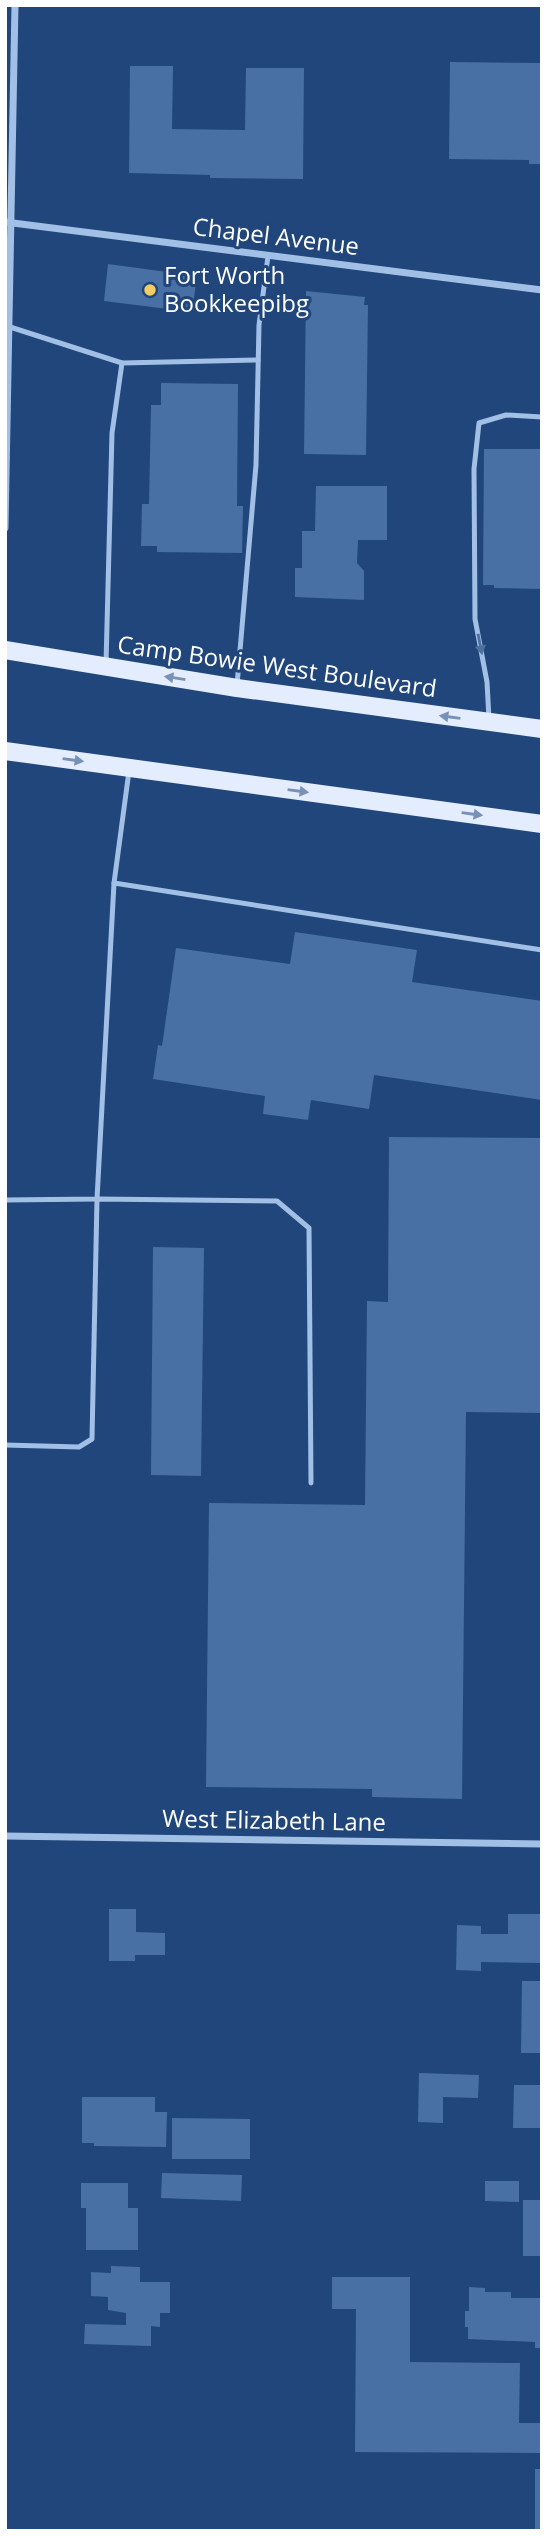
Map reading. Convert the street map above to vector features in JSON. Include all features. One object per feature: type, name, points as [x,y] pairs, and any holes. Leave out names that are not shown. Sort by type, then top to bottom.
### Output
[{"type":"main road","name":"Camp Bowie West Boulevard","points":[[5,650],[237,688],[542,729]]},
{"type":"main road","points":[[5,751],[542,824]]},
{"type":"street","points":[[5,528],[15,5]]},
{"type":"street","name":"Chapel Avenue","points":[[9,223],[542,290]]},
{"type":"street","name":"West Elizabeth Lane","points":[[5,1836],[542,1844]]},
{"type":"lane","points":[[237,688],[256,465],[258,326],[268,256]]},
{"type":"lane","points":[[10,327],[122,363],[258,360]]},
{"type":"lane","points":[[106,667],[112,433],[122,363]]},
{"type":"lane","points":[[489,722],[487,682],[475,619],[474,469],[480,424],[506,415],[542,417]]},
{"type":"lane","points":[[5,1445],[79,1447],[92,1439],[97,1199],[114,883],[130,768]]},
{"type":"lane","points":[[114,883],[542,950]]},
{"type":"lane","points":[[5,1200],[277,1201],[309,1228],[311,1483]]},
{"type":"building","points":[[450,62],[542,63],[542,164],[529,164],[529,160],[449,159]]},
{"type":"building","points":[[130,66],[173,66],[172,129],[245,130],[246,68],[304,68],[303,179],[210,178],[210,175],[129,173]]},
{"type":"building","name":"Fort Worth Bookkeepibg","points":[[108,264],[197,276],[192,312],[104,301]]},
{"type":"building","points":[[306,291],[365,297],[364,305],[368,305],[366,455],[304,454]]},
{"type":"building","points":[[161,383],[238,384],[237,506],[243,506],[242,553],[157,552],[157,546],[141,546],[142,504],[149,504],[151,405],[161,405]]},
{"type":"building","points":[[484,449],[542,449],[542,589],[494,588],[494,585],[483,585]]},
{"type":"building","points":[[316,486],[387,486],[387,540],[358,540],[357,563],[364,571],[364,600],[295,597],[295,568],[302,568],[302,531],[315,531]]},
{"type":"building","points":[[295,932],[417,950],[412,982],[542,1001],[542,1100],[374,1075],[369,1109],[311,1100],[308,1120],[263,1114],[265,1096],[153,1079],[158,1045],[162,1046],[176,948],[290,964]]},
{"type":"building","points":[[389,1137],[542,1138],[542,1413],[466,1412],[462,1799],[372,1797],[372,1789],[206,1787],[209,1503],[365,1505],[367,1301],[388,1302]]},
{"type":"building","points":[[153,1247],[204,1248],[201,1476],[151,1475]]},
{"type":"building","points":[[109,1909],[136,1909],[136,1932],[165,1933],[165,1955],[135,1955],[135,1961],[109,1961]]},
{"type":"building","points":[[508,1914],[542,1914],[542,1963],[481,1962],[481,1971],[456,1970],[457,1925],[481,1926],[481,1934],[508,1934]]},
{"type":"building","points":[[522,1981],[542,1981],[542,2053],[521,2053]]},
{"type":"building","points":[[419,2073],[479,2075],[478,2098],[443,2097],[443,2123],[418,2122]]},
{"type":"building","points":[[514,2085],[542,2085],[542,2128],[513,2128]]},
{"type":"building","points":[[82,2097],[155,2097],[155,2112],[167,2112],[166,2147],[94,2146],[94,2143],[82,2143]]},
{"type":"building","points":[[172,2118],[250,2119],[250,2159],[172,2159]]},
{"type":"building","points":[[162,2173],[242,2175],[241,2201],[161,2198]]},
{"type":"building","points":[[485,2181],[519,2181],[519,2202],[485,2201]]},
{"type":"building","points":[[81,2183],[128,2183],[128,2208],[138,2208],[138,2250],[86,2250],[86,2208],[81,2208]]},
{"type":"building","points":[[523,2200],[542,2200],[542,2256],[523,2256]]},
{"type":"building","points":[[111,2266],[140,2267],[140,2282],[170,2282],[170,2313],[160,2313],[160,2327],[151,2326],[151,2346],[84,2344],[85,2324],[126,2325],[126,2313],[108,2310],[108,2297],[91,2296],[91,2272],[111,2273]]},
{"type":"building","points":[[332,2277],[410,2277],[410,2362],[520,2363],[519,2423],[542,2423],[542,2453],[355,2452],[356,2309],[332,2309]]},
{"type":"building","points":[[469,2287],[485,2288],[485,2292],[511,2292],[511,2298],[542,2298],[542,2348],[535,2348],[535,2342],[468,2339],[465,2311],[469,2311]]},
{"type":"building","points":[[535,2469],[542,2469],[542,2531],[535,2531]]},
{"type":"place","name":"Fort Worth Bookkeepibg","points":[[150,290]]}]
